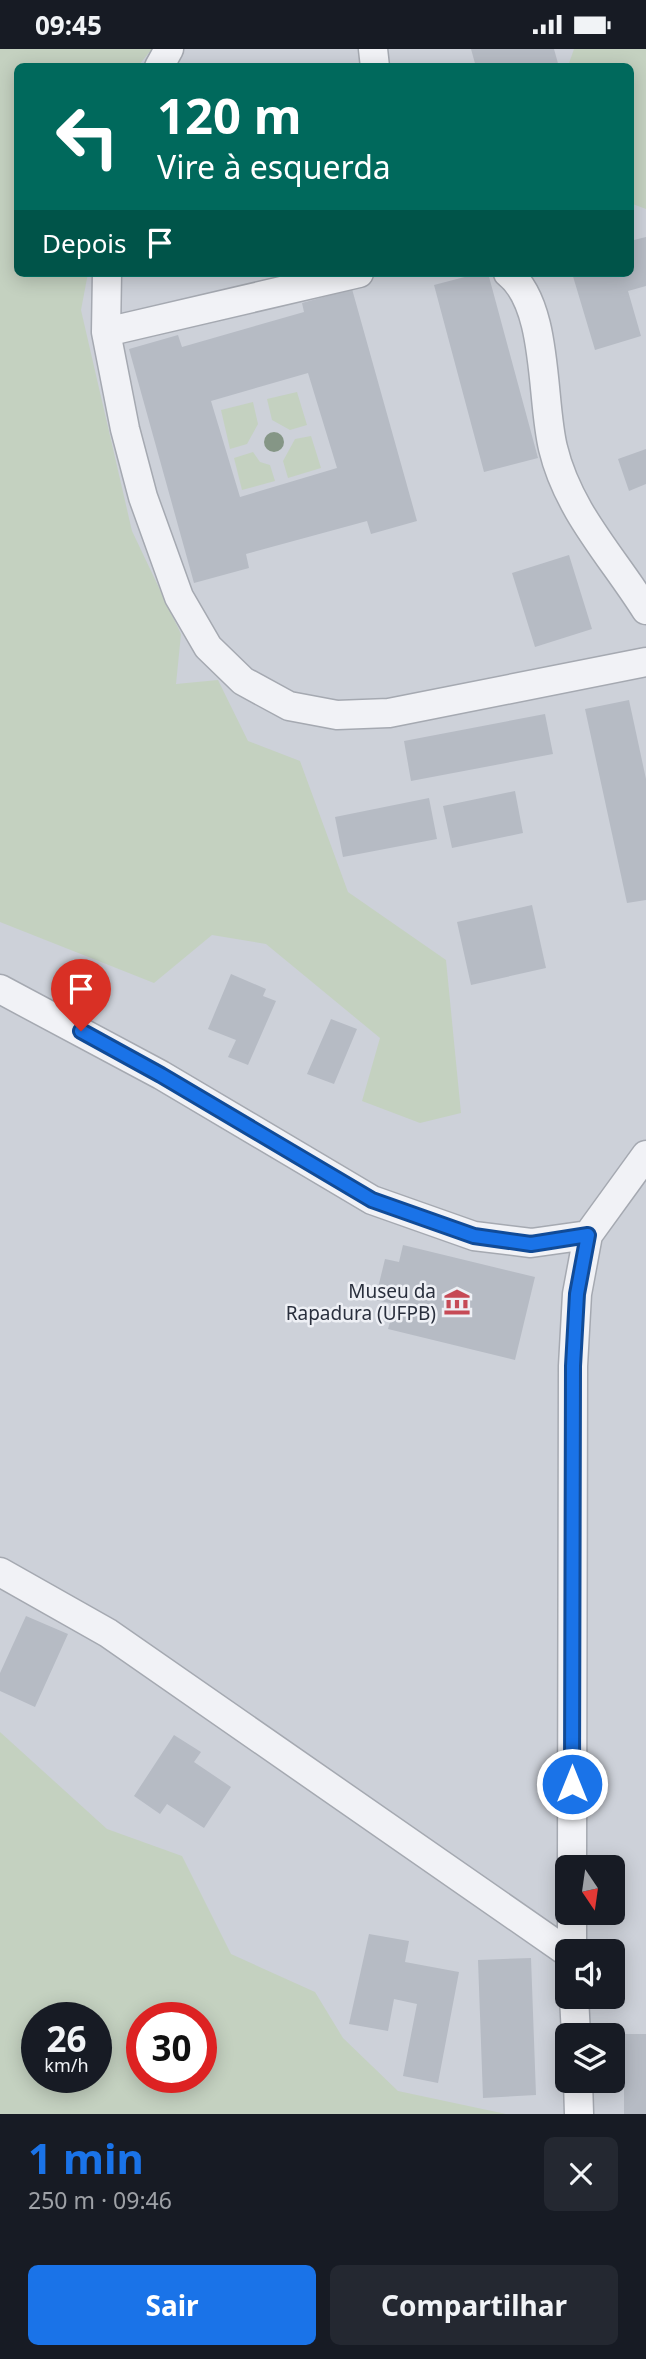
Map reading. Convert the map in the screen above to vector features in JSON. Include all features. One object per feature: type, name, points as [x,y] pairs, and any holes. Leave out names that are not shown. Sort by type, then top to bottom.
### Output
[{"type":"street","points":[[107,277],[106,332],[125,429],[143,497],[179,597],[208,647],[243,681],[289,706],[337,715],[389,713],[646,662]]},
{"type":"street","points":[[106,332],[342,277]]},
{"type":"street","points":[[511,277],[532,310],[552,447],[562,480],[582,520],[646,610]]},
{"type":"street","points":[[0,989],[161,1075],[372,1200],[474,1236],[531,1244],[588,1235]]},
{"type":"street","points":[[572,1855],[573,1366],[577,1294],[588,1235],[646,1155]]},
{"type":"street","points":[[0,1572],[108,1633],[555,1941]]},
{"type":"street","points":[[578,2093],[579,2114]]},
{"type":"shaded area","points":[[0,49],[646,49],[646,2114],[0,2114]]},
{"type":"green space","points":[[0,49],[152,49],[140,63],[14,63],[14,277],[87,277],[81,310],[132,531],[181,634],[176,684],[218,680],[248,741],[300,761],[348,892],[446,960],[461,1113],[420,1123],[362,1101],[380,1038],[266,944],[212,935],[154,983],[0,922]]},
{"type":"green space","points":[[574,49],[646,49],[646,209],[634,204],[634,63],[569,63]]},
{"type":"green space","points":[[297,392],[307,425],[290,430],[272,420],[267,399]]},
{"type":"green space","points":[[253,402],[258,424],[247,444],[230,449],[221,410]]},
{"type":"green space","points":[[311,436],[321,468],[288,478],[283,461],[295,439]]},
{"type":"green space","points":[[253,452],[260,462],[270,465],[275,481],[242,490],[234,458]]},
{"type":"green space","points":[[0,1732],[107,1829],[182,1856],[231,1954],[315,1992],[343,2038],[398,2091],[506,2114],[0,2114]]},
{"type":"building","points":[[471,49],[554,49],[558,63],[475,63]]},
{"type":"building","points":[[646,237],[646,286],[628,291],[641,336],[595,350],[573,277],[634,277],[634,240]]},
{"type":"building","points":[[465,277],[489,277],[538,458],[484,472],[434,285]]},
{"type":"building","points":[[352,289],[417,521],[371,534],[367,521],[246,554],[249,568],[194,583],[129,349],[178,335],[182,347],[304,312],[302,303]],"holes":[[[308,373],[337,468],[240,497],[211,401]]]},
{"type":"building","points":[[646,449],[646,484],[629,491],[618,459]]},
{"type":"building","points":[[569,555],[592,629],[535,647],[512,573]]},
{"type":"building","points":[[629,700],[646,779],[646,900],[627,903],[585,709]]},
{"type":"building","points":[[545,714],[553,754],[411,781],[404,741]]},
{"type":"building","points":[[515,791],[523,833],[452,848],[443,806]]},
{"type":"building","points":[[429,798],[437,839],[343,857],[335,817]]},
{"type":"building","points":[[532,905],[546,968],[471,985],[457,922]]},
{"type":"building","points":[[231,974],[266,989],[263,996],[276,1001],[248,1065],[228,1057],[236,1040],[208,1029]]},
{"type":"building","points":[[331,1019],[357,1029],[334,1084],[307,1074]]},
{"type":"building","name":"Museu da Rapadura (UFPB)","points":[[403,1245],[535,1277],[515,1360],[388,1329],[395,1304],[375,1300],[385,1259],[399,1262]]},
{"type":"building","points":[[26,1616],[68,1634],[35,1707],[0,1691],[0,1673]]},
{"type":"building","points":[[174,1735],[201,1752],[194,1762],[231,1787],[204,1828],[167,1804],[160,1814],[134,1796]]},
{"type":"building","points":[[369,1934],[409,1941],[405,1962],[459,1972],[438,2083],[403,2076],[417,2004],[394,1999],[388,2031],[349,2024]]},
{"type":"building","points":[[531,1958],[536,2095],[483,2098],[478,1960]]},
{"type":"building","points":[[625,2034],[646,2034],[646,2114],[624,2114]]},
{"type":"place","name":"Museu da Rapadura (UFPB)","points":[[457,1302]]},
{"type":"route","points":[[81,1031],[161,1075],[372,1200],[474,1236],[531,1244],[588,1235],[577,1294],[573,1366],[572,1784]]}]
